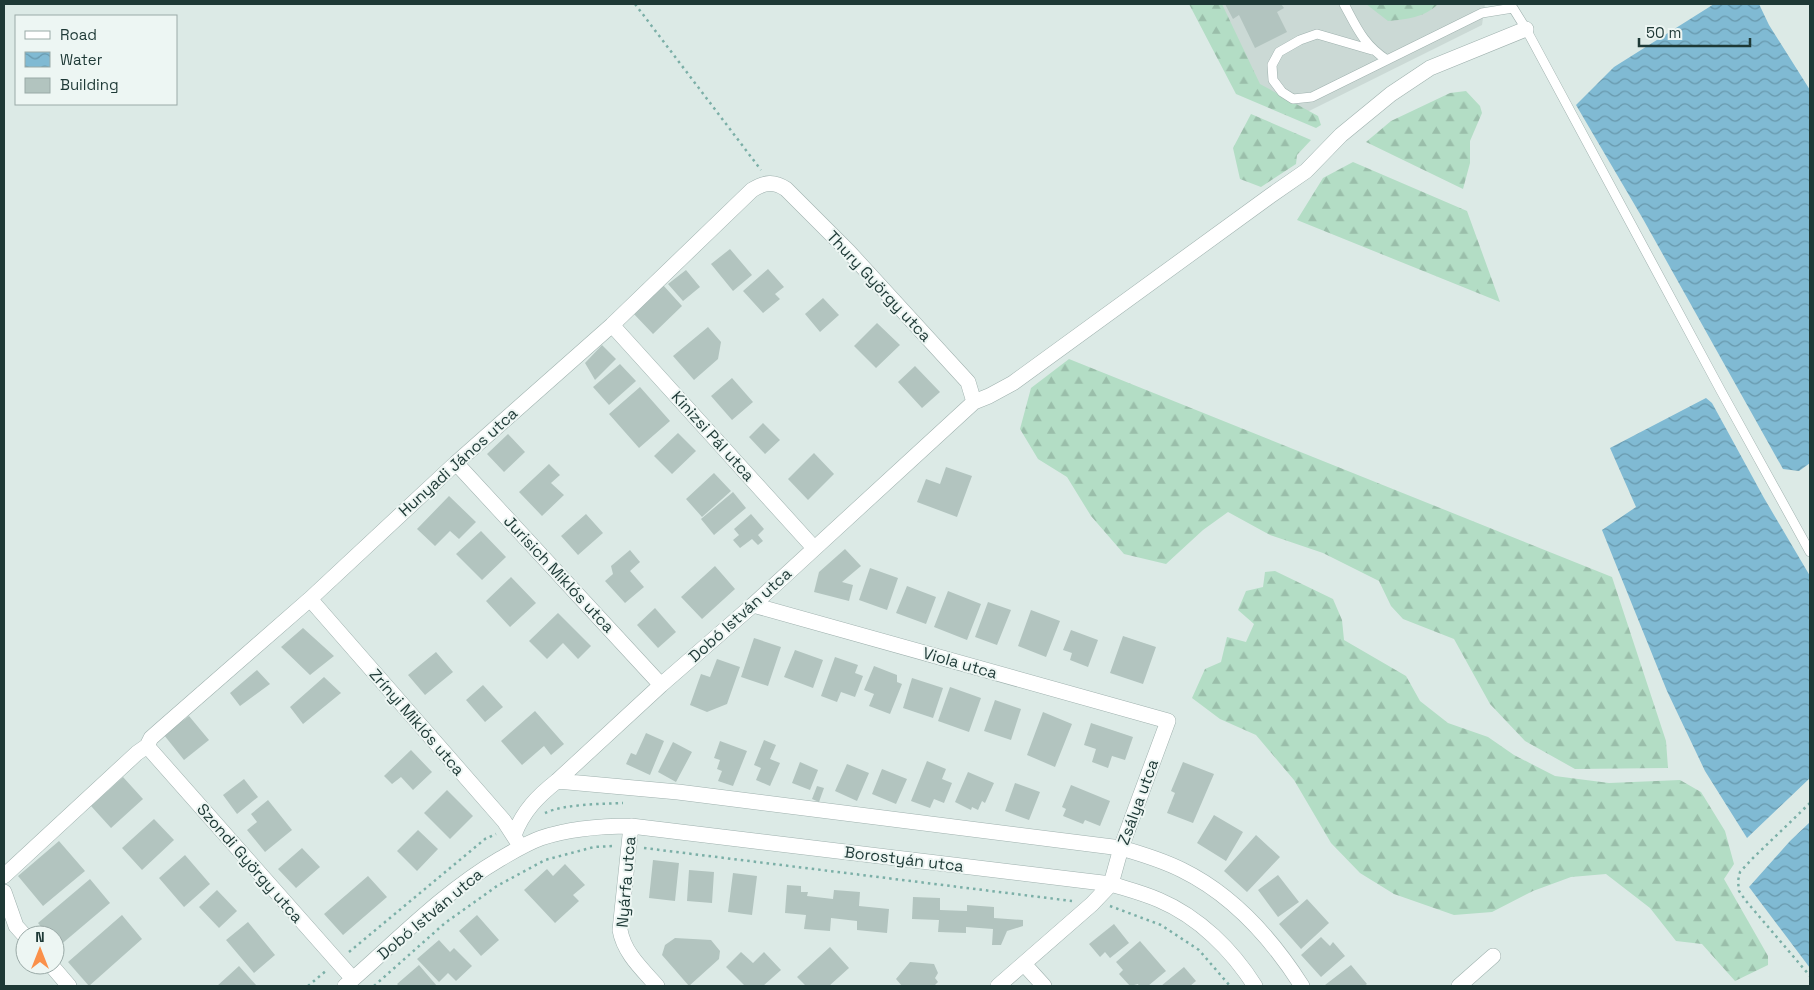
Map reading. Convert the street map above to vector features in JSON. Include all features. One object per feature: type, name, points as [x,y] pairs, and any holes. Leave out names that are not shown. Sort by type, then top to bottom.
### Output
[{"type":"street","name":"Dobó István utca","points":[[349,983],[436,905],[473,875],[515,834],[531,805],[974,402],[1013,383],[1306,171],[1341,135],[1391,94],[1430,68],[1526,29]]},
{"type":"street","name":"Hunyadi János utca","points":[[4,876],[137,753],[147,746],[151,738],[310,599],[456,463],[612,325],[752,190],[763,184],[771,183]]},
{"type":"street","name":"Thury György utca","points":[[771,183],[779,184],[786,189],[848,252],[968,382],[974,402]]},
{"type":"street","name":"Kinizsi Pál utca","points":[[612,325],[814,548]]},
{"type":"street","name":"Jurisich Miklós utca","points":[[456,463],[661,685]]},
{"type":"street","name":"Zrínyi Miklós utca","points":[[310,599],[515,834]]},
{"type":"street","name":"Viola utca","points":[[753,605],[1168,721]]},
{"type":"street","name":"Zsálya utca","points":[[1111,884],[1121,848],[1168,721]]},
{"type":"street","name":"Szondi György utca","points":[[147,746],[338,962],[349,983]]},
{"type":"street","points":[[558,781],[697,794],[1121,848],[1152,857],[1184,870],[1243,911],[1266,937],[1302,986]]},
{"type":"street","name":"Borostyán utca","points":[[515,834],[540,838],[597,826],[631,826],[1111,884],[1160,900],[1203,927],[1228,950],[1255,986]]},
{"type":"street","name":"Nyárfa utca","points":[[631,826],[620,930],[622,941],[628,952],[657,986]]},
{"type":"street","points":[[998,986],[1092,904],[1111,884]]},
{"type":"street","points":[[4,892],[16,925]]},
{"type":"street","points":[[1459,986],[1493,956]]},
{"type":"street","points":[[1024,964],[1044,986]]},
{"type":"street","points":[[60,975],[69,986]]},
{"type":"lane","points":[[1344,4],[1372,50]]},
{"type":"lane","points":[[1387,60],[1372,50],[1317,34],[1279,52],[1272,66],[1273,80],[1282,92],[1293,98],[1312,97],[1387,60],[1482,13],[1510,6],[1526,29],[1810,552]]},
{"type":"path","points":[[635,4],[771,183]]},
{"type":"path","points":[[308,986],[485,839],[515,834],[550,810],[624,803]]},
{"type":"path","points":[[1810,804],[1740,872],[1738,882],[1739,891],[1746,901],[1810,976]]},
{"type":"path","points":[[374,986],[445,922],[497,886],[545,860],[602,846],[628,846],[1115,906],[1161,925],[1199,950],[1230,986]]},
{"type":"shaded area","points":[[1208,4],[1485,4],[1482,25],[1299,116],[1251,92]]},
{"type":"green space","points":[[1189,4],[1222,4],[1260,84],[1318,116],[1321,125],[1316,128],[1236,94]]},
{"type":"green space","points":[[1366,4],[1438,4],[1421,15],[1388,21]]},
{"type":"green space","points":[[1466,91],[1480,106],[1482,113],[1470,141],[1470,163],[1463,189],[1366,142],[1391,121],[1450,93]]},
{"type":"green space","points":[[1251,114],[1311,140],[1297,155],[1296,164],[1261,187],[1240,179],[1233,148]]},
{"type":"green space","points":[[1353,162],[1467,211],[1500,302],[1297,220],[1323,178]]},
{"type":"green space","points":[[1069,359],[1612,577],[1666,741],[1668,768],[1575,769],[1525,741],[1490,704],[1454,639],[1403,619],[1391,606],[1379,581],[1323,553],[1270,535],[1228,512],[1203,530],[1166,564],[1124,554],[1091,516],[1067,477],[1038,459],[1020,429],[1031,388]]},
{"type":"green space","points":[[1275,571],[1333,599],[1342,620],[1344,640],[1406,676],[1420,701],[1448,723],[1488,737],[1514,755],[1555,776],[1609,783],[1680,780],[1701,792],[1725,831],[1734,864],[1724,879],[1768,956],[1768,965],[1735,981],[1702,944],[1676,941],[1650,908],[1606,874],[1571,877],[1533,891],[1492,912],[1454,915],[1394,894],[1360,873],[1331,843],[1294,780],[1256,735],[1220,719],[1192,698],[1205,669],[1221,662],[1227,637],[1246,642],[1254,624],[1238,610],[1246,591],[1263,587],[1265,572]]},
{"type":"water","points":[[1714,4],[1759,4],[1769,25],[1810,90],[1810,463],[1799,471],[1783,469],[1643,219],[1576,105],[1614,67]]},
{"type":"water","points":[[1706,398],[1712,403],[1764,498],[1810,576],[1810,778],[1747,838],[1705,771],[1667,691],[1602,530],[1636,507],[1610,448]]},
{"type":"water","points":[[1810,822],[1810,968],[1749,887],[1790,841]]},
{"type":"building","points":[[1225,4],[1281,4],[1284,8],[1277,12],[1287,32],[1255,48],[1239,15],[1233,19]]},
{"type":"building","points":[[730,249],[752,275],[733,291],[711,264]]},
{"type":"building","points":[[768,269],[784,287],[775,294],[780,299],[763,313],[743,291]]},
{"type":"building","points":[[686,270],[700,287],[683,301],[668,284]]},
{"type":"building","points":[[663,285],[682,306],[653,334],[633,313]]},
{"type":"building","points":[[823,298],[839,315],[820,332],[805,314]]},
{"type":"building","points":[[877,323],[900,345],[876,368],[854,346]]},
{"type":"building","points":[[708,327],[721,342],[718,359],[694,380],[673,356]]},
{"type":"building","points":[[602,345],[616,359],[595,380],[585,363]]},
{"type":"building","points":[[620,364],[636,381],[609,405],[593,387]]},
{"type":"building","points":[[915,366],[940,392],[922,408],[898,382]]},
{"type":"building","points":[[732,378],[753,402],[732,420],[711,396]]},
{"type":"building","points":[[640,387],[670,421],[639,448],[609,414]]},
{"type":"building","points":[[763,423],[780,440],[765,454],[749,437]]},
{"type":"building","points":[[678,433],[696,451],[672,474],[654,456]]},
{"type":"building","points":[[508,434],[525,452],[504,472],[487,454]]},
{"type":"building","points":[[814,453],[834,474],[808,500],[788,479]]},
{"type":"building","points":[[549,464],[560,475],[551,483],[564,495],[542,516],[519,492]]},
{"type":"building","points":[[946,467],[972,476],[957,517],[917,502],[926,479],[940,484]]},
{"type":"building","points":[[714,473],[731,491],[702,517],[686,499]]},
{"type":"building","points":[[733,492],[746,508],[714,535],[701,519]]},
{"type":"building","points":[[449,496],[476,522],[459,539],[450,531],[435,546],[417,529]]},
{"type":"building","points":[[586,514],[603,533],[578,555],[561,536]]},
{"type":"building","points":[[751,514],[764,529],[758,535],[763,541],[758,545],[752,539],[740,548],[733,540],[739,535],[734,529]]},
{"type":"building","points":[[481,531],[506,557],[482,580],[456,554]]},
{"type":"building","points":[[845,549],[861,566],[842,582],[853,585],[849,601],[814,592],[819,572]]},
{"type":"building","points":[[630,550],[640,562],[630,571],[644,587],[625,603],[605,581],[613,574],[611,566]]},
{"type":"building","points":[[715,566],[735,589],[702,619],[681,597]]},
{"type":"building","points":[[870,568],[898,578],[887,610],[859,600]]},
{"type":"building","points":[[511,577],[536,603],[510,627],[486,601]]},
{"type":"building","points":[[907,586],[936,597],[926,624],[896,613]]},
{"type":"building","points":[[948,591],[981,604],[967,640],[934,627]]},
{"type":"building","points":[[988,602],[1011,610],[997,645],[975,637]]},
{"type":"building","points":[[655,608],[676,632],[658,648],[637,625]]},
{"type":"building","points":[[1031,610],[1060,621],[1046,657],[1018,646]]},
{"type":"building","points":[[558,613],[591,646],[578,659],[563,643],[547,659],[529,641]]},
{"type":"building","points":[[303,628],[334,656],[310,675],[281,647]]},
{"type":"building","points":[[1071,630],[1098,640],[1088,667],[1070,660],[1072,653],[1063,650]]},
{"type":"building","points":[[1123,636],[1156,647],[1143,684],[1110,673]]},
{"type":"building","points":[[754,638],[781,647],[768,686],[741,677]]},
{"type":"building","points":[[795,650],[823,660],[813,688],[784,677]]},
{"type":"building","points":[[436,652],[453,672],[425,695],[408,675]]},
{"type":"building","points":[[835,657],[858,665],[855,673],[863,676],[855,697],[841,692],[837,702],[821,696]]},
{"type":"building","points":[[717,659],[740,667],[727,704],[707,712],[690,705],[701,674],[710,677]]},
{"type":"building","points":[[874,666],[897,675],[897,682],[902,684],[890,714],[869,706],[874,694],[864,690]]},
{"type":"building","points":[[257,670],[270,684],[240,706],[230,693]]},
{"type":"building","points":[[324,677],[341,693],[303,724],[290,707]]},
{"type":"building","points":[[912,678],[943,688],[933,718],[903,708]]},
{"type":"building","points":[[483,685],[503,707],[485,722],[466,700]]},
{"type":"building","points":[[950,687],[981,698],[969,732],[938,721]]},
{"type":"building","points":[[995,700],[1021,709],[1011,740],[984,731]]},
{"type":"building","points":[[535,711],[564,744],[551,755],[544,746],[522,765],[501,741]]},
{"type":"building","points":[[1043,712],[1072,724],[1055,767],[1027,755]]},
{"type":"building","points":[[189,716],[209,740],[184,760],[164,735]]},
{"type":"building","points":[[1091,723],[1133,737],[1125,760],[1112,756],[1108,768],[1092,762],[1096,749],[1084,745]]},
{"type":"building","points":[[646,733],[664,741],[650,775],[626,764],[631,753],[636,755]]},
{"type":"building","points":[[764,740],[776,745],[770,759],[780,763],[770,786],[756,780],[761,768],[754,765]]},
{"type":"building","points":[[720,741],[747,751],[733,786],[718,781],[722,771],[717,769],[720,760],[714,758]]},
{"type":"building","points":[[673,742],[692,752],[676,782],[658,772]]},
{"type":"building","points":[[411,750],[432,772],[413,790],[401,777],[392,784],[384,776]]},
{"type":"building","points":[[927,761],[946,769],[942,779],[952,783],[944,803],[934,799],[930,808],[911,801]]},
{"type":"building","points":[[800,762],[818,770],[810,790],[792,783]]},
{"type":"building","points":[[1183,762],[1214,774],[1193,823],[1167,813],[1175,793],[1171,791]]},
{"type":"building","points":[[847,764],[869,773],[857,801],[835,791]]},
{"type":"building","points":[[882,769],[907,779],[896,804],[872,794]]},
{"type":"building","points":[[968,772],[994,783],[985,803],[982,801],[978,810],[972,807],[971,810],[955,802]]},
{"type":"building","points":[[123,777],[143,799],[111,828],[91,806]]},
{"type":"building","points":[[244,779],[258,797],[237,814],[223,795]]},
{"type":"building","points":[[1015,783],[1040,792],[1029,820],[1005,811]]},
{"type":"building","points":[[1071,785],[1110,801],[1100,826],[1085,820],[1083,824],[1063,816],[1066,809],[1062,807]]},
{"type":"building","points":[[817,786],[824,788],[819,802],[812,799]]},
{"type":"building","points":[[447,790],[473,816],[450,839],[424,813]]},
{"type":"building","points":[[268,800],[292,830],[265,852],[247,830],[257,822],[251,814]]},
{"type":"building","points":[[1214,815],[1243,832],[1226,861],[1197,843]]},
{"type":"building","points":[[154,819],[174,840],[142,870],[122,848]]},
{"type":"building","points":[[418,830],[438,849],[417,871],[397,851]]},
{"type":"building","points":[[1256,835],[1280,857],[1247,892],[1224,871]]},
{"type":"building","points":[[59,841],[85,871],[43,906],[18,876]]},
{"type":"building","points":[[302,848],[320,867],[296,888],[278,869]]},
{"type":"building","points":[[185,855],[210,884],[184,907],[159,878]]},
{"type":"building","points":[[653,860],[679,863],[675,901],[649,898]]},
{"type":"building","points":[[565,864],[585,885],[573,895],[579,901],[555,923],[524,890],[547,869],[553,876]]},
{"type":"building","points":[[689,870],[714,872],[712,903],[687,901]]},
{"type":"building","points":[[733,873],[757,876],[752,915],[728,912]]},
{"type":"building","points":[[1278,875],[1299,902],[1278,917],[1258,890]]},
{"type":"building","points":[[368,876],[387,897],[343,935],[324,914]]},
{"type":"building","points":[[90,879],[110,903],[65,941],[65,925],[40,925],[38,923]]},
{"type":"building","points":[[787,885],[801,886],[801,892],[808,892],[807,896],[833,899],[834,890],[860,892],[859,906],[889,909],[887,933],[857,930],[857,921],[831,918],[830,931],[804,929],[806,915],[785,913]]},
{"type":"building","points":[[217,890],[237,911],[219,928],[199,907]]},
{"type":"building","points":[[913,897],[940,898],[940,910],[967,911],[967,905],[994,907],[994,918],[1023,920],[1023,926],[1007,931],[1001,945],[992,945],[993,929],[966,927],[966,933],[938,932],[939,920],[912,919]]},
{"type":"building","points":[[1307,899],[1329,923],[1301,949],[1279,924]]},
{"type":"building","points":[[122,915],[142,939],[89,986],[68,962]]},
{"type":"building","points":[[477,915],[499,940],[481,956],[459,931]]},
{"type":"building","points":[[248,922],[275,955],[254,973],[226,940]]},
{"type":"building","points":[[1114,924],[1129,943],[1110,958],[1105,952],[1100,957],[1089,944]]},
{"type":"building","points":[[1321,937],[1330,946],[1333,942],[1345,956],[1321,977],[1301,955]]},
{"type":"building","points":[[675,938],[711,940],[720,951],[719,959],[689,986],[662,955],[665,945]]},
{"type":"building","points":[[439,940],[450,952],[454,948],[472,966],[456,981],[448,973],[439,982],[417,959]]},
{"type":"building","points":[[1140,941],[1166,971],[1148,986],[1139,986],[1138,984],[1130,986],[1119,974],[1123,970],[1116,962]]},
{"type":"building","points":[[830,947],[849,968],[829,986],[806,986],[797,977]]},
{"type":"building","points":[[741,952],[753,963],[764,952],[781,970],[763,986],[745,986],[726,967]]},
{"type":"building","points":[[910,962],[934,964],[938,973],[935,978],[938,982],[934,986],[902,986],[896,979]]},
{"type":"building","points":[[419,965],[437,986],[399,986],[397,984]]},
{"type":"building","points":[[1351,965],[1367,984],[1364,986],[1325,985]]},
{"type":"building","points":[[239,966],[257,986],[217,986]]},
{"type":"building","points":[[1184,967],[1196,981],[1190,986],[1161,986]]}]
